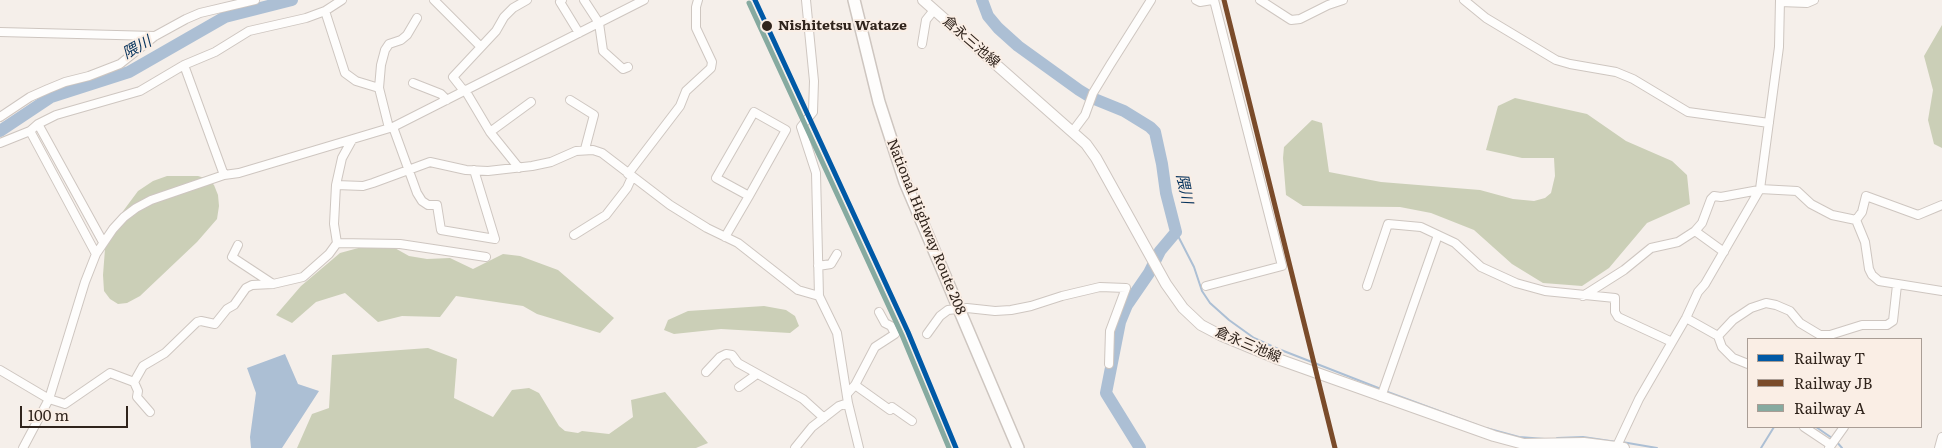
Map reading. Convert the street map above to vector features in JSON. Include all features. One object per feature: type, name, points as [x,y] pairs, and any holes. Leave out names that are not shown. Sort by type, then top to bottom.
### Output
[{"type":"highway","name":"National Highway Route 208","points":[[854,0],[890,141],[905,182],[1018,448]]},
{"type":"main road","name":"倉永三池線","points":[[924,0],[1086,144],[1096,158],[1166,284],[1183,308],[1201,325],[1222,336],[1381,397],[1494,436],[1524,444],[1584,443],[1619,448]]},
{"type":"street","points":[[0,117],[30,97],[48,89],[120,64],[155,36],[200,13],[254,0]]},
{"type":"street","points":[[0,143],[30,131],[38,124],[56,115],[140,91],[184,65],[215,52],[249,31],[306,18],[325,11],[342,0]]},
{"type":"street","points":[[434,0],[480,46]]},
{"type":"street","points":[[519,168],[490,132],[453,76],[496,31],[504,17],[513,8],[526,0]]},
{"type":"street","points":[[562,0],[560,2],[578,33]]},
{"type":"street","points":[[584,0],[599,22],[603,52],[623,69],[628,67]]},
{"type":"street","points":[[23,448],[49,398],[85,282],[96,254],[103,242],[124,217],[136,208],[151,200],[224,174],[239,173],[391,128],[644,0]]},
{"type":"street","points":[[574,235],[606,215],[627,188],[630,176],[680,106],[686,91],[711,68],[712,62],[696,28],[698,0]]},
{"type":"street","points":[[806,0],[814,81],[813,112],[801,126],[816,172],[818,296],[837,333],[848,403],[859,448]]},
{"type":"street","points":[[1073,131],[1085,115],[1093,93],[1151,0]]},
{"type":"street","points":[[1196,0],[1200,2],[1213,0],[1282,266],[1206,286]]},
{"type":"street","points":[[1260,0],[1291,20],[1300,19],[1343,0]]},
{"type":"street","points":[[1464,0],[1486,18],[1556,60],[1616,72],[1633,79],[1688,112],[1769,124]]},
{"type":"street","points":[[1619,448],[1639,399],[1686,318],[1698,292],[1705,284],[1724,252],[1759,189],[1779,47],[1780,1],[1807,3],[1814,0]]},
{"type":"street","points":[[922,44],[926,20],[934,10]]},
{"type":"street","points":[[325,11],[345,73],[356,81],[379,88]]},
{"type":"street","points":[[417,18],[402,40],[389,44],[385,50],[381,65],[379,88],[391,128],[422,202],[428,205],[437,205],[441,230],[495,238],[474,170]]},
{"type":"street","points":[[0,32],[155,36]]},
{"type":"street","points":[[184,65],[224,174]]},
{"type":"street","points":[[413,83],[441,94],[447,100]]},
{"type":"street","points":[[570,100],[594,115],[585,149]]},
{"type":"street","points":[[490,132],[531,102]]},
{"type":"street","points":[[725,237],[786,130],[754,112],[716,178],[748,196]]},
{"type":"street","points":[[38,124],[103,242]]},
{"type":"street","points":[[30,131],[96,254]]},
{"type":"street","points":[[134,382],[143,366],[165,354],[197,322],[215,324],[227,309],[234,305],[246,288],[252,285],[273,284],[302,276],[329,254],[337,243],[334,224],[336,185],[342,158],[352,140]]},
{"type":"street","points":[[336,185],[363,186],[430,162],[488,171],[519,168],[551,162],[585,149],[602,153],[670,205],[707,228],[738,243],[798,290],[818,296]]},
{"type":"street","points":[[1583,296],[1624,270],[1651,248],[1678,242],[1695,231],[1702,223],[1711,199],[1714,196],[1721,197],[1759,189],[1796,191],[1811,204],[1832,215],[1856,220]]},
{"type":"street","points":[[1856,220],[1862,212],[1866,196],[1918,215],[1942,205]]},
{"type":"street","points":[[1856,220],[1865,242],[1869,269],[1872,276],[1879,281],[1897,285],[1942,291]]},
{"type":"street","points":[[1367,286],[1388,224],[1420,227],[1455,243],[1481,267],[1499,277],[1529,287],[1583,296],[1615,298],[1615,312],[1618,316],[1672,342]]},
{"type":"street","points":[[1695,231],[1724,252]]},
{"type":"street","points":[[1381,397],[1438,235]]},
{"type":"street","points":[[337,243],[400,244],[486,257]]},
{"type":"street","points":[[238,245],[232,257],[273,284]]},
{"type":"street","points":[[818,266],[831,264],[837,254]]},
{"type":"street","points":[[1718,336],[1733,320],[1751,308],[1766,303],[1790,311],[1800,323],[1820,335],[1830,335],[1862,325],[1887,325],[1893,321],[1897,285]]},
{"type":"street","points":[[927,334],[940,316],[948,310],[958,308],[995,311],[1011,310],[1100,287],[1126,288],[1110,331],[1109,364]]},
{"type":"street","points":[[847,394],[855,385],[876,347],[895,334],[891,326],[885,323],[879,312]]},
{"type":"street","points":[[1686,318],[1718,336],[1722,347],[1733,358],[1747,364]]},
{"type":"street","points":[[706,372],[720,357],[726,354],[732,355],[738,363],[804,399],[824,418]]},
{"type":"street","points":[[0,370],[49,398],[65,404],[110,373],[134,382],[138,390],[137,397],[150,412]]},
{"type":"street","points":[[739,387],[758,374]]},
{"type":"street","points":[[855,385],[890,410],[892,407],[912,421]]},
{"type":"street","points":[[795,448],[812,427],[839,406],[848,403]]},
{"type":"street","points":[[1806,428],[1833,446],[1843,428]]},
{"type":"street","points":[[1939,448],[1942,437]]},
{"type":"green space","points":[[1942,25],[1942,148],[1934,144],[1928,120],[1933,90],[1924,56]]},
{"type":"green space","points":[[1515,98],[1587,114],[1626,141],[1672,161],[1687,175],[1690,204],[1647,223],[1609,268],[1582,286],[1543,283],[1512,264],[1474,230],[1431,213],[1400,207],[1303,206],[1286,195],[1284,147],[1312,120],[1322,123],[1329,172],[1381,182],[1480,190],[1513,199],[1534,201],[1545,198],[1551,193],[1555,176],[1554,158],[1522,158],[1486,150],[1498,106]]},
{"type":"green space","points":[[167,176],[198,176],[208,179],[214,185],[218,195],[217,219],[197,242],[140,296],[127,303],[118,304],[110,299],[104,291],[105,249],[109,233],[138,191],[153,181]]},
{"type":"green space","points":[[362,247],[393,247],[409,256],[427,259],[450,258],[473,269],[503,254],[520,256],[558,270],[614,318],[600,333],[537,314],[523,306],[456,296],[440,317],[402,316],[378,322],[345,293],[316,302],[292,323],[276,315],[301,286],[340,253]]},
{"type":"green space","points":[[764,306],[786,310],[795,316],[799,326],[790,333],[721,329],[674,334],[664,330],[668,320],[688,311]]},
{"type":"green space","points":[[428,348],[457,359],[454,398],[493,417],[512,390],[529,388],[539,393],[559,426],[565,431],[609,434],[633,417],[631,400],[665,392],[708,443],[696,448],[297,448],[312,414],[329,408],[332,355]]},
{"type":"water","points":[[285,354],[298,384],[319,391],[282,448],[251,448],[250,437],[256,393],[247,368]]},
{"type":"waterway","name":"隈川","points":[[0,131],[51,97],[129,72],[225,17],[292,0]]},
{"type":"waterway","name":"隈川","points":[[982,0],[988,16],[1018,46],[1079,90],[1092,98],[1124,111],[1155,132],[1166,193],[1176,232],[1160,251],[1149,273],[1127,305],[1120,322],[1106,393],[1140,448]]},
{"type":"waterway","points":[[1176,232],[1194,267],[1202,291],[1210,303],[1229,320],[1254,338],[1276,348],[1381,389]]},
{"type":"waterway","points":[[1385,391],[1477,425]]},
{"type":"waterway","points":[[1486,428],[1519,437],[1545,439]]},
{"type":"waterway","points":[[1761,448],[1773,428]]},
{"type":"waterway","points":[[1817,428],[1832,438]]},
{"type":"waterway","points":[[1557,438],[1583,437],[1617,442]]},
{"type":"waterway","points":[[1836,441],[1842,448]]},
{"type":"waterway","points":[[1622,442],[1657,448]]},
{"type":"rail line","name":"T","points":[[755,0],[908,332],[956,448]]},
{"type":"rail line","name":"JB","points":[[1224,0],[1335,448]]},
{"type":"rail line","name":"A","points":[[749,3],[902,335],[949,448]]},
{"type":"place","name":"Nishitetsu Wataze","points":[[767,26]]}]
